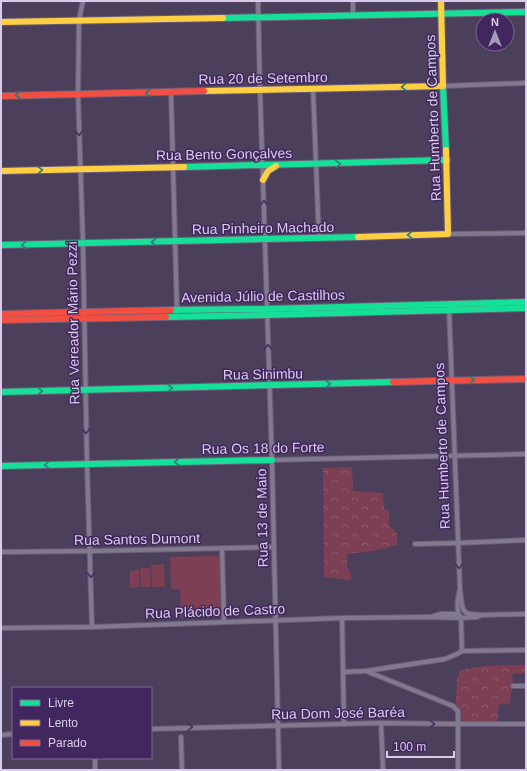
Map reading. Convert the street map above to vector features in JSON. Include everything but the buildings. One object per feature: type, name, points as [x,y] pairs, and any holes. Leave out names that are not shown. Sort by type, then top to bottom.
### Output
[{"type":"street","name":"Rua Vereador Mário Pezzi","points":[[83,1],[78,20],[78,94],[92,627]]},
{"type":"street","name":"Rua 13 de Maio","points":[[258,1],[270,386],[279,770]]},
{"type":"street","points":[[353,1],[353,15]]},
{"type":"street","name":"Rua Humberto de Campos","points":[[441,1],[443,86],[447,160],[448,234]]},
{"type":"street","points":[[1,22],[526,12]]},
{"type":"street","name":"Rua 20 de Setembro","points":[[1,96],[252,90],[260,93],[314,89],[526,83]]},
{"type":"street","points":[[314,89],[319,239]]},
{"type":"street","points":[[171,92],[177,313]]},
{"type":"street","name":"Rua Bento Gonçalves","points":[[1,171],[262,166],[447,160]]},
{"type":"street","points":[[263,180],[268,171],[279,165]]},
{"type":"street","name":"Rua Pinheiro Machado","points":[[1,245],[319,239],[448,234],[526,233]]},
{"type":"street","name":"Avenida Júlio de Castilhos","points":[[1,320],[13,317],[56,315],[267,312],[449,307],[526,302]]},
{"type":"street","name":"Rua Humberto de Campos","points":[[449,307],[460,589],[464,611],[469,614],[482,615]]},
{"type":"street","name":"Avenida Júlio de Castilhos","points":[[449,307],[526,308]]},
{"type":"street","name":"Avenida Júlio de Castilhos","points":[[1,314],[13,317]]},
{"type":"street","name":"Rua Sinimbu","points":[[1,392],[526,379]]},
{"type":"street","name":"Rua Os 18 do Forte","points":[[1,466],[526,454]]},
{"type":"street","points":[[415,544],[526,540]]},
{"type":"street","name":"Rua Santos Dumont","points":[[1,552],[90,552],[274,547]]},
{"type":"street","points":[[222,548],[224,622]]},
{"type":"street","name":"Rua Humberto de Campos","points":[[460,589],[458,595],[462,651]]},
{"type":"street","name":"Rua Plácido de Castro","points":[[1,628],[92,627],[342,618],[477,617],[482,615],[526,614]]},
{"type":"street","points":[[342,618],[344,724]]},
{"type":"street","points":[[344,672],[366,671],[444,659],[462,651],[526,650]]},
{"type":"street","points":[[366,671],[453,706],[458,711],[458,770]]},
{"type":"street","points":[[513,686],[526,686]]},
{"type":"street","points":[[381,723],[383,770]]},
{"type":"street","name":"Rua Dom José Baréa","points":[[152,729],[381,723],[526,724]]},
{"type":"street","points":[[1,734],[12,734]]},
{"type":"street","points":[[181,737],[182,770]]},
{"type":"street","points":[[95,770],[96,759]]},
{"type":"green space","points":[[352,467],[353,491],[383,493],[384,509],[389,511],[389,525],[397,533],[397,545],[372,551],[347,554],[347,568],[351,573],[351,580],[324,577],[323,468]]},
{"type":"green space","points":[[220,556],[221,617],[181,618],[180,589],[171,589],[170,557]]},
{"type":"green space","points":[[164,564],[165,587],[152,587],[151,565]]},
{"type":"green space","points":[[140,568],[150,568],[151,587],[141,587]]},
{"type":"green space","points":[[139,570],[140,587],[130,588],[130,571]]},
{"type":"green space","points":[[526,665],[526,673],[512,674],[513,684],[509,705],[501,703],[498,707],[498,723],[458,723],[458,708],[456,704],[457,679],[460,671],[484,666]]},
{"type":"traffic: fast","points":[[223,18],[526,12]]},
{"type":"traffic: fast","points":[[443,86],[446,150]]},
{"type":"traffic: fast","points":[[184,167],[447,160]]},
{"type":"traffic: fast","points":[[1,245],[358,237]]},
{"type":"traffic: fast","points":[[171,310],[526,302]]},
{"type":"traffic: fast","points":[[166,317],[526,308]]},
{"type":"traffic: fast","points":[[1,392],[393,382]]},
{"type":"traffic: fast","points":[[1,466],[272,460]]},
{"type":"traffic: slow","points":[[204,91],[443,86],[441,1]]},
{"type":"traffic: slow","points":[[1,22],[223,18]]},
{"type":"traffic: slow","points":[[358,237],[448,234],[446,150]]},
{"type":"traffic: slow","points":[[263,180],[268,171],[276,166]]},
{"type":"traffic: slow","points":[[1,171],[184,167]]},
{"type":"traffic: jam","points":[[1,96],[204,91]]},
{"type":"traffic: jam","points":[[1,314],[171,310]]},
{"type":"traffic: jam","points":[[1,320],[166,317]]},
{"type":"traffic: jam","points":[[393,382],[526,379]]}]
